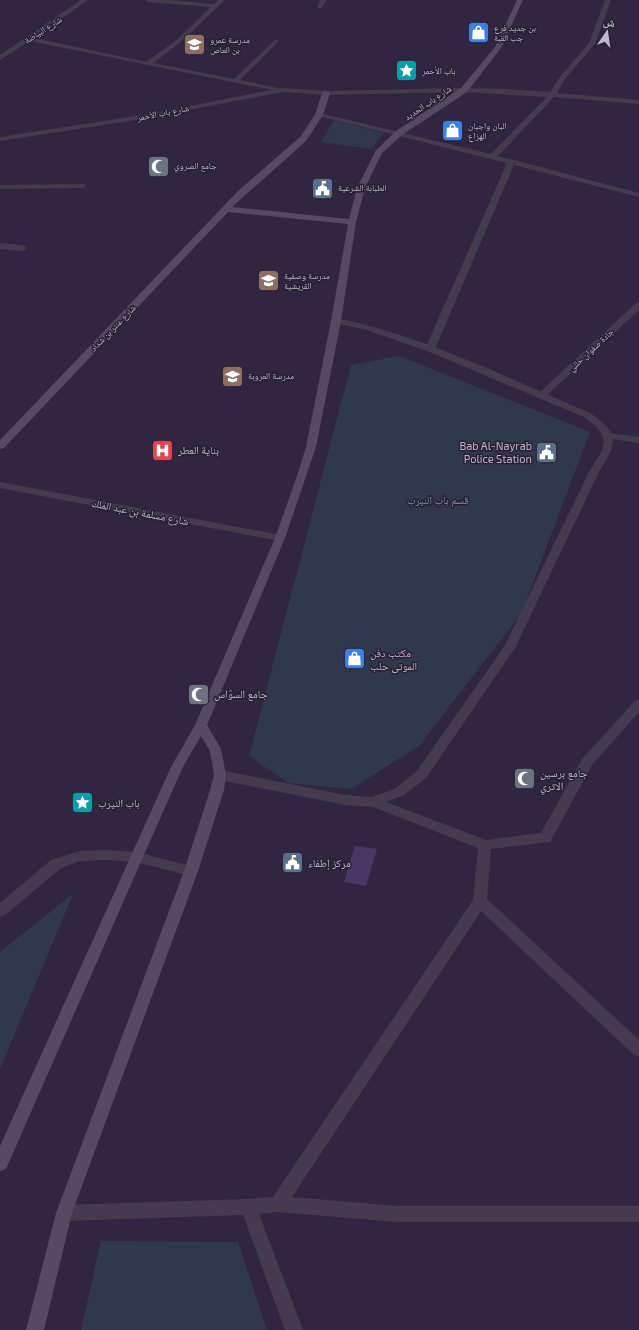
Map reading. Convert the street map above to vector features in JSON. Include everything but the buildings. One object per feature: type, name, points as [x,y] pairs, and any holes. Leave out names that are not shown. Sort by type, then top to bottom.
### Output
[{"type":"main road","name":"شارع باب الحديد","points":[[0,1164],[177,767],[200,725],[280,538],[311,447],[336,322],[352,222],[361,188],[379,152],[399,133],[464,90],[498,48],[520,0]]},
{"type":"main road","name":"شارع عنتر بن شداد","points":[[0,446],[246,188],[303,139],[314,126],[326,93]]},
{"type":"main road","points":[[226,209],[352,222]]},
{"type":"main road","points":[[35,1330],[64,1213],[191,872],[218,790],[220,775],[215,749],[200,725]]},
{"type":"street","name":"شارع البياضة","points":[[0,58],[86,0]]},
{"type":"street","points":[[148,0],[216,6]]},
{"type":"street","points":[[147,64],[180,40],[222,0]]},
{"type":"street","points":[[320,7],[323,0]]},
{"type":"street","points":[[492,158],[552,95],[561,79],[592,44],[608,0]]},
{"type":"street","points":[[30,39],[147,64],[282,90]]},
{"type":"street","points":[[235,80],[250,68],[276,41]]},
{"type":"street","name":"شارع باب الأحمر","points":[[0,139],[148,116],[282,90],[326,93],[464,90],[639,102]]},
{"type":"street","points":[[319,115],[399,133],[639,195]]},
{"type":"street","points":[[430,349],[511,163]]},
{"type":"street","points":[[0,187],[82,186]]},
{"type":"street","points":[[0,246],[23,248]]},
{"type":"street","name":"جادة صفوان حللي","points":[[542,395],[639,305]]},
{"type":"street","points":[[336,322],[366,327],[430,349],[542,395],[587,415],[603,425],[609,436],[607,452],[594,472],[509,648],[421,775],[399,792],[373,802]]},
{"type":"street","points":[[609,436],[639,440]]},
{"type":"street","name":"شارع مسلمة بن عبد الملك","points":[[0,485],[280,538]]},
{"type":"street","points":[[220,775],[345,800],[373,802],[484,845],[545,838],[587,762],[639,704]]},
{"type":"street","points":[[278,1204],[480,901],[484,845]]},
{"type":"street","points":[[0,911],[56,864],[80,856],[105,855],[136,857],[191,872]]},
{"type":"street","points":[[480,901],[639,1050]]},
{"type":"street","points":[[64,1213],[248,1207],[278,1204],[397,1214],[639,1214]]},
{"type":"street","points":[[248,1207],[294,1330]]},
{"type":"green space","points":[[334,120],[384,133],[371,149],[321,142]]},
{"type":"green space","name":"قسم باب النيرب","points":[[399,356],[590,432],[521,614],[419,746],[351,789],[288,783],[249,756],[351,365]]},
{"type":"green space","points":[[73,894],[0,1069],[0,952]]},
{"type":"green space","points":[[101,1241],[238,1242],[267,1330],[81,1330]]},
{"type":"shaded area","points":[[355,846],[377,849],[366,886],[344,882]]},
{"type":"place","name":"بن جديد فرع جب القبة","points":[[478,33]]},
{"type":"place","name":"مدرسة عمرو بن العاص","points":[[194,45]]},
{"type":"place","name":"باب الأحمر","points":[[406,71]]},
{"type":"place","name":"البان واجبان الهزاع","points":[[452,131]]},
{"type":"place","name":"جامع الصروي","points":[[159,166]]},
{"type":"place","name":"الطبابة الشرعية","points":[[323,188]]},
{"type":"place","name":"مدرسة وصفية القريشية","points":[[268,281]]},
{"type":"place","name":"مدرسة العروبة","points":[[232,376]]},
{"type":"place","name":"بناية العطر","points":[[163,450]]},
{"type":"place","name":"Bab Al-Nayrab Police Station","points":[[547,452]]},
{"type":"place","name":"مكتب دفن الموتى حلب","points":[[355,659]]},
{"type":"place","name":"جامع السوَّاس","points":[[198,694]]},
{"type":"place","name":"جامع برسين الاثري","points":[[525,779]]},
{"type":"place","name":"باب النيرب","points":[[82,803]]},
{"type":"place","name":"مركز إطفاء","points":[[293,863]]}]
